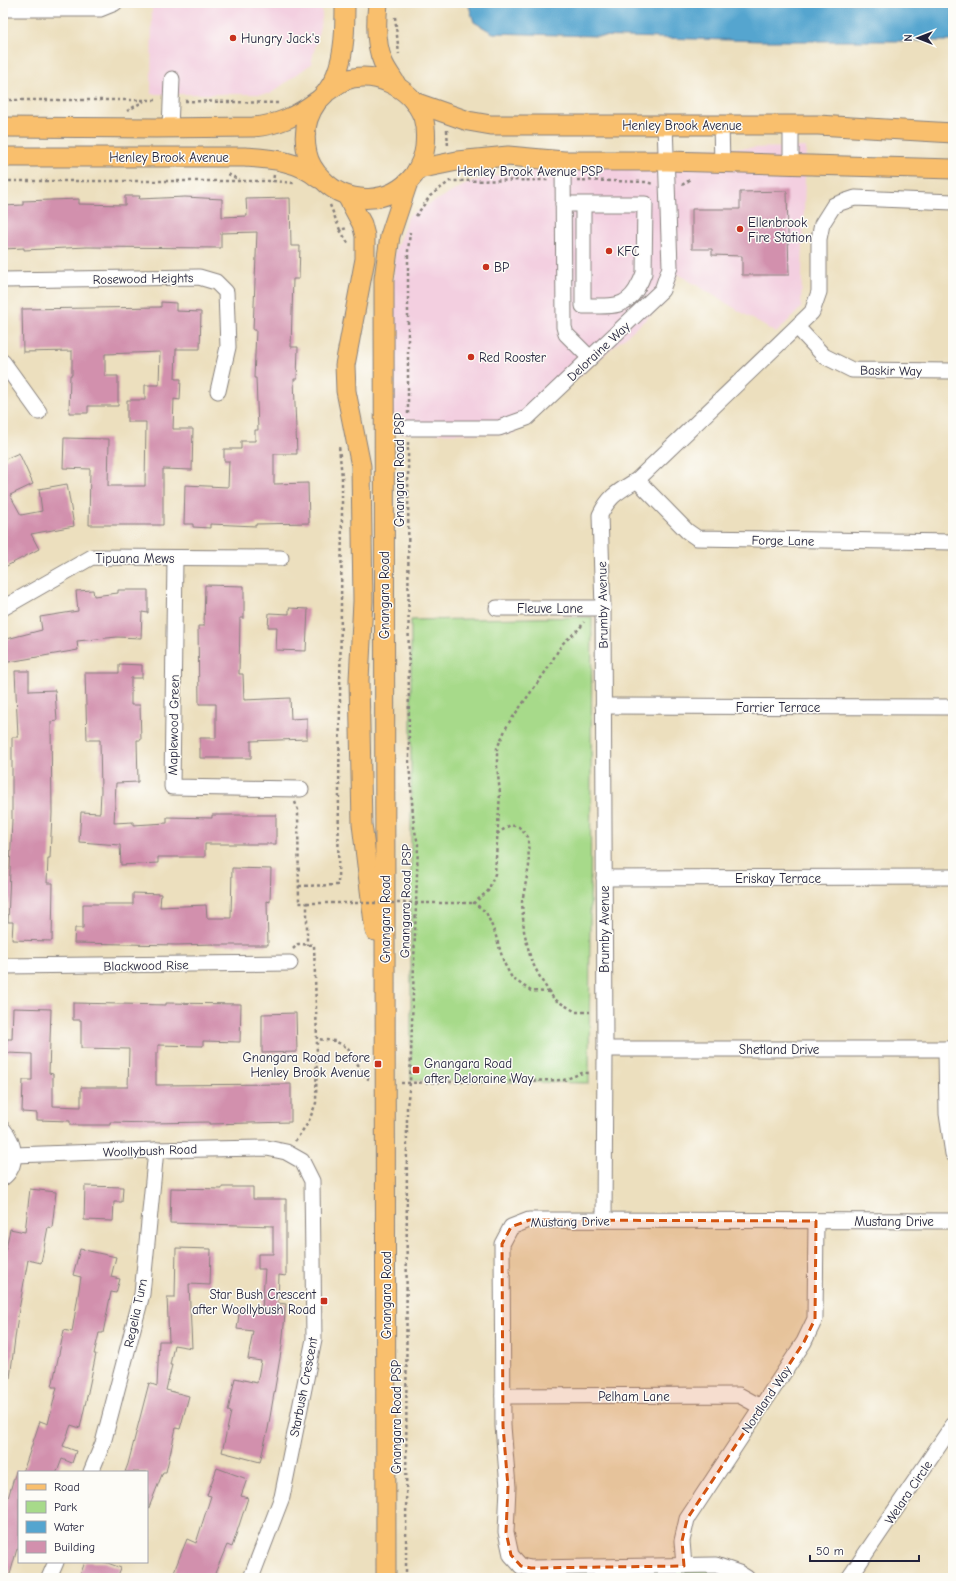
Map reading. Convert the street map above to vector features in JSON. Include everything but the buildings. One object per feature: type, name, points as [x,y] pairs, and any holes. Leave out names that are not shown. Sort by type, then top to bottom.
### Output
[{"type":"main road","points":[[345,3],[345,29],[336,74],[308,118],[305,136],[307,155],[315,172],[328,186],[347,196],[363,199],[380,198],[395,192],[413,175],[425,152],[426,135],[423,118],[414,102],[397,86],[383,63],[378,49],[378,3]]},
{"type":"main road","points":[[4,126],[170,128],[265,126],[289,118],[344,81],[362,77],[380,79],[397,86]]},
{"type":"main road","name":"Henley Brook Avenue","points":[[414,102],[468,121],[491,124],[849,126],[953,133]]},
{"type":"main road","points":[[413,175],[449,163],[508,156],[563,161],[667,161],[953,169]]},
{"type":"main road","name":"Henley Brook Avenue","points":[[3,157],[245,157],[280,160],[296,164],[312,172],[328,186]]},
{"type":"main road","name":"Gnangara Road","points":[[386,1578],[384,279],[390,236],[413,175]]},
{"type":"main road","name":"Gnangara Road","points":[[347,196],[362,224],[365,236],[364,259],[346,365],[346,391],[361,466],[363,601],[358,680],[362,824],[385,1012]]},
{"type":"street","points":[[3,9],[100,9],[115,3]]},
{"type":"street","points":[[170,128],[172,79]]},
{"type":"street","name":"Deloraine Way","points":[[408,428],[499,428],[527,418],[662,290],[670,267],[665,124]]},
{"type":"street","points":[[721,125],[722,163]]},
{"type":"street","points":[[791,125],[791,165]]},
{"type":"street","points":[[563,161],[564,327],[566,334],[590,358]]},
{"type":"street","name":"Brumby Avenue","points":[[604,1220],[605,1012],[603,706],[598,608],[600,515],[606,503],[615,494],[637,480],[812,312],[819,292],[819,239],[822,224],[834,206],[856,198],[953,202]]},
{"type":"street","points":[[563,204],[582,204],[646,204],[644,273],[640,284],[632,296],[624,303],[615,305],[582,306],[582,204]]},
{"type":"street","name":"Rosewood Heights","points":[[3,280],[199,277],[216,282],[226,292],[228,347],[218,391]]},
{"type":"street","name":"Baskir Way","points":[[797,326],[824,356],[852,370],[953,371]]},
{"type":"street","points":[[3,362],[38,412]]},
{"type":"street","name":"Forge Lane","points":[[637,480],[687,531],[697,538],[953,542]]},
{"type":"street","name":"Tipuana Mews","points":[[3,608],[92,557],[281,558]]},
{"type":"street","name":"Maplewood Green","points":[[176,558],[172,788],[295,789]]},
{"type":"street","name":"Fleuve Lane","points":[[497,608],[598,608]]},
{"type":"street","name":"Farrier Terrace","points":[[603,706],[953,707]]},
{"type":"street","name":"Eriskay Terrace","points":[[604,878],[953,877]]},
{"type":"street","name":"Blackwood Rise","points":[[3,966],[284,963]]},
{"type":"street","name":"Shetland Drive","points":[[605,1049],[949,1049]]},
{"type":"street","points":[[949,1049],[947,1114],[953,1154]]},
{"type":"street","points":[[3,1129],[9,1135],[13,1145],[14,1156],[12,1166],[3,1178]]},
{"type":"street","name":"Woollybush Road","points":[[14,1156],[156,1150],[267,1148],[286,1152]]},
{"type":"street","name":"Regelia Turn","points":[[91,1471],[103,1443],[142,1294],[156,1150]]},
{"type":"street","name":"Starbush Crescent","points":[[251,1578],[282,1497],[314,1339],[312,1181],[302,1161],[286,1152]]},
{"type":"street","name":"Mustang Drive","points":[[519,1572],[511,1555],[506,1532],[508,1487],[503,1426],[502,1244],[511,1227],[529,1220],[953,1221]]},
{"type":"street","name":"Nordland Way","points":[[684,1566],[682,1541],[687,1519],[804,1342],[815,1319],[816,1221]]},
{"type":"street","name":"Pelham Lane","points":[[503,1396],[739,1395],[761,1407]]},
{"type":"street","name":"Welara Circle","points":[[849,1578],[953,1425]]},
{"type":"street","points":[[49,1578],[56,1563]]},
{"type":"street","points":[[519,1572],[531,1568],[716,1565],[739,1573],[747,1578]]},
{"type":"path","points":[[394,13],[397,44],[401,59]]},
{"type":"path","points":[[3,100],[171,100],[280,103]]},
{"type":"path","points":[[448,113],[450,181]]},
{"type":"path","name":"Henley Brook Avenue PSP","points":[[414,219],[430,196],[450,181],[551,180]]},
{"type":"path","name":"Henley Brook Avenue PSP","points":[[572,180],[646,182],[656,186],[668,186]]},
{"type":"path","points":[[3,181],[273,181]]},
{"type":"path","points":[[340,230],[349,246]]},
{"type":"path","name":"Gnangara Road PSP","points":[[406,1578],[407,1106],[410,1083],[418,844],[414,827],[409,762],[408,251],[410,231]]},
{"type":"path","points":[[299,886],[338,885],[342,477],[338,444]]},
{"type":"path","points":[[474,903],[488,891],[496,874],[500,793],[497,748],[508,724],[546,671],[562,644],[580,628],[598,608]]},
{"type":"path","points":[[295,789],[298,810],[299,903],[474,903],[486,912],[496,933],[504,963],[512,978],[531,991],[549,992]]},
{"type":"path","points":[[497,834],[510,825],[519,827],[528,837],[530,866],[522,902],[524,931],[531,960],[542,981],[554,999],[576,1012],[605,1012]]},
{"type":"path","points":[[307,903],[307,945]]},
{"type":"path","points":[[284,963],[298,944],[314,945],[317,1039],[316,1103],[308,1123],[286,1152]]},
{"type":"path","points":[[317,1039],[335,1041],[348,1048],[366,1078],[375,1083],[564,1080],[582,1073],[605,1074]]},
{"type":"highlighted area","points":[[529,1220],[816,1221],[815,1319],[804,1342],[687,1519],[682,1541],[684,1566],[531,1568],[521,1566],[511,1555],[506,1532],[508,1487],[503,1426],[502,1244],[511,1227]]},
{"type":"shaded area","points":[[152,3],[322,3],[322,18],[311,64],[270,94],[151,94]]},
{"type":"shaded area","points":[[806,147],[801,308],[776,333],[678,274],[666,302],[512,434],[384,433],[395,251],[409,215],[472,181],[564,161],[675,149]]},
{"type":"green space","points":[[592,617],[589,1083],[411,1080],[411,620]]},
{"type":"green space","points":[[713,1569],[737,1578],[527,1578],[532,1572]]},
{"type":"water","points":[[468,3],[953,3],[953,41],[762,41],[493,33],[474,22]]},
{"type":"place","name":"Hungry Jack's","points":[[233,38]]},
{"type":"place","name":"Ellenbrook Fire Station","points":[[740,229]]},
{"type":"place","name":"KFC","points":[[609,251]]},
{"type":"place","name":"BP","points":[[486,267]]},
{"type":"place","name":"Red Rooster","points":[[471,357]]},
{"type":"place","name":"Gnangara Road before Henley Brook Avenue","points":[[378,1064]]},
{"type":"place","name":"Gnangara Road after Deloraine Way","points":[[416,1070]]},
{"type":"place","name":"Star Bush Crescent after Woollybush Road","points":[[324,1301]]}]
